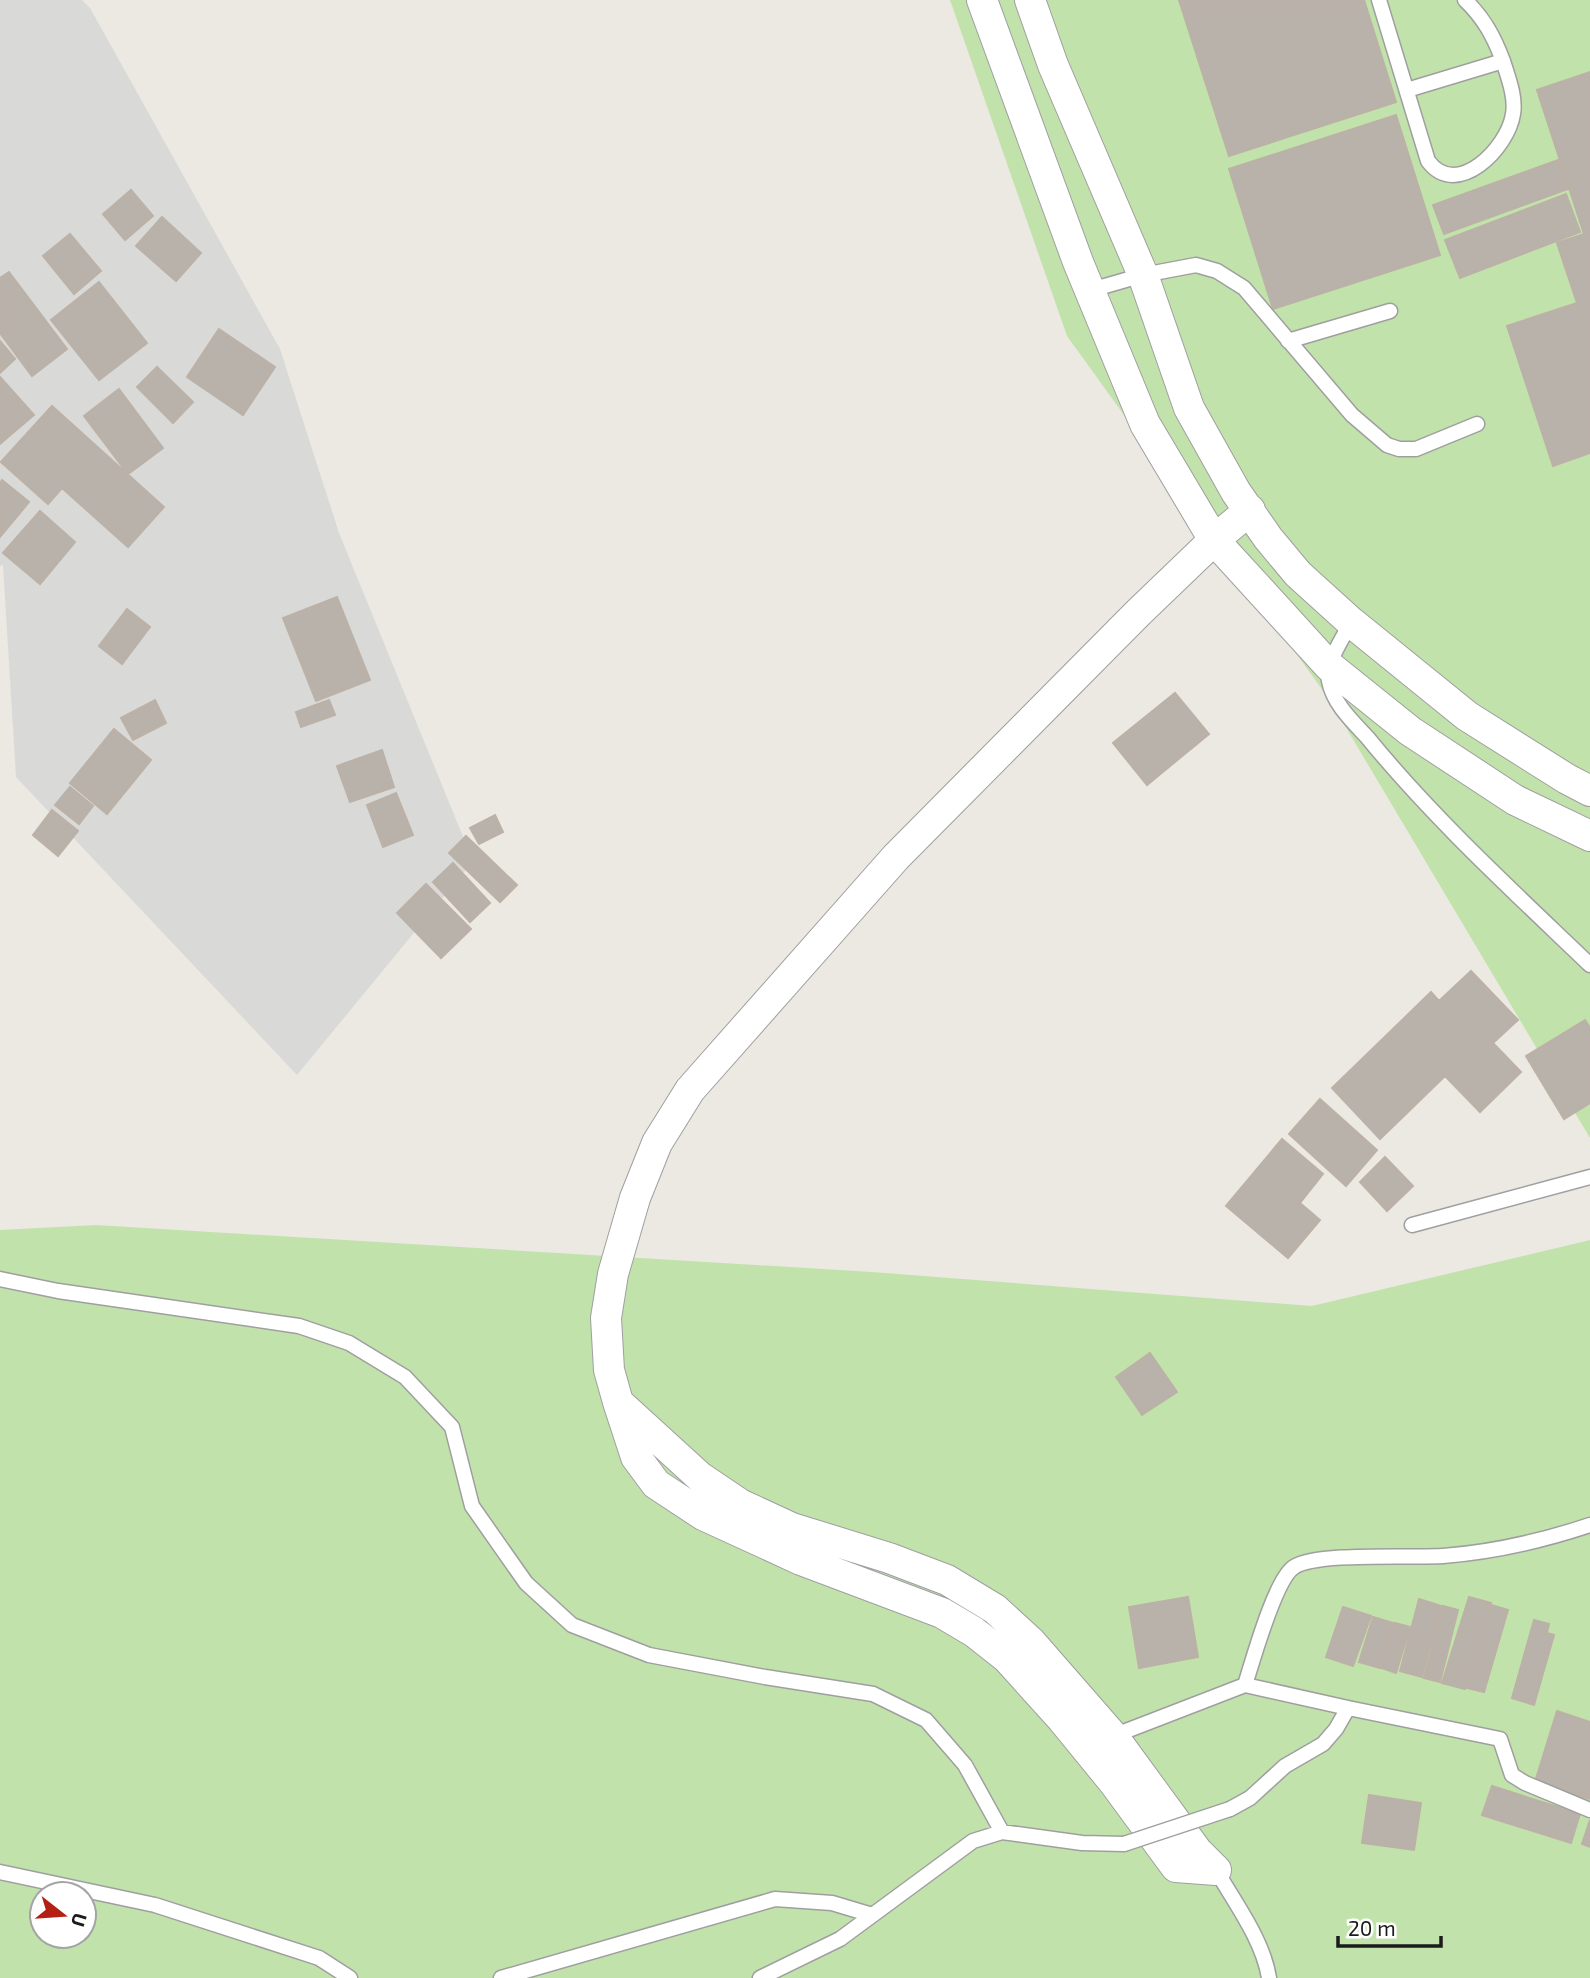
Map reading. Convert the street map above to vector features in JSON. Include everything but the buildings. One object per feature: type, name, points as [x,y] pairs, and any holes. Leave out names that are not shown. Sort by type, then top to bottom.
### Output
[{"type":"street","points":[[982,0],[1068,237],[1145,424],[1214,540],[1329,666],[1410,731],[1514,800],[1590,836]]},
{"type":"street","points":[[1030,0],[1053,65],[1143,275],[1189,408],[1236,492],[1268,538],[1298,574],[1351,622],[1468,716],[1590,791]]},
{"type":"street","points":[[1216,1870],[1176,1867],[1115,1784],[1062,1719],[1007,1658],[974,1632],[942,1613],[801,1560],[703,1515],[656,1484],[636,1457],[618,1402],[609,1370],[606,1318],[612,1274],[635,1198],[657,1143],[690,1090],[896,857],[1214,540],[1250,510]]},
{"type":"street","points":[[618,1402],[700,1477],[740,1504],[792,1528],[889,1558],[947,1580],[995,1609],[1031,1642],[1113,1736],[1197,1851],[1216,1870]]},
{"type":"lane","points":[[1379,0],[1428,161],[1433,168],[1452,174],[1463,174],[1483,164],[1496,152],[1507,134],[1513,114],[1511,91],[1491,31],[1465,0]]},
{"type":"lane","points":[[1407,90],[1503,61]]},
{"type":"lane","points":[[1091,290],[1143,275],[1196,265],[1217,271],[1244,288],[1352,415],[1387,445],[1399,449],[1416,449],[1477,424]]},
{"type":"lane","points":[[1288,341],[1390,311]]},
{"type":"lane","points":[[1351,622],[1329,666],[1328,680],[1337,702],[1381,755],[1590,965]]},
{"type":"lane","points":[[1412,1226],[1590,1177]]},
{"type":"lane","points":[[0,1279],[58,1291],[299,1326],[349,1343],[405,1377],[452,1427],[472,1506],[526,1583],[572,1625],[649,1655],[873,1694],[926,1720],[965,1765],[1002,1832]]},
{"type":"lane","points":[[1245,1685],[1279,1588],[1293,1567],[1319,1558],[1444,1556],[1502,1549],[1548,1539],[1590,1525]]},
{"type":"lane","points":[[1113,1736],[1245,1685],[1500,1739],[1512,1775],[1590,1810]]},
{"type":"lane","points":[[760,1978],[840,1939],[973,1841],[1002,1832],[1082,1843],[1124,1844],[1230,1809],[1250,1797],[1285,1766],[1323,1744],[1336,1729],[1348,1708]]},
{"type":"lane","points":[[1216,1870],[1267,1964],[1269,1978]]},
{"type":"lane","points":[[0,1872],[155,1905],[319,1958],[350,1978]]},
{"type":"lane","points":[[501,1978],[775,1899],[832,1903],[872,1915]]},
{"type":"shaded area","points":[[0,0],[82,0],[90,8],[280,349],[339,533],[473,861],[297,1075],[16,777],[3,565],[0,566]]},
{"type":"green space","points":[[950,0],[1590,0],[1590,1138],[1329,699],[1067,336]]},
{"type":"green space","points":[[96,1225],[872,1272],[1312,1306],[1590,1240],[1590,1978],[0,1978],[0,1230]]}]
